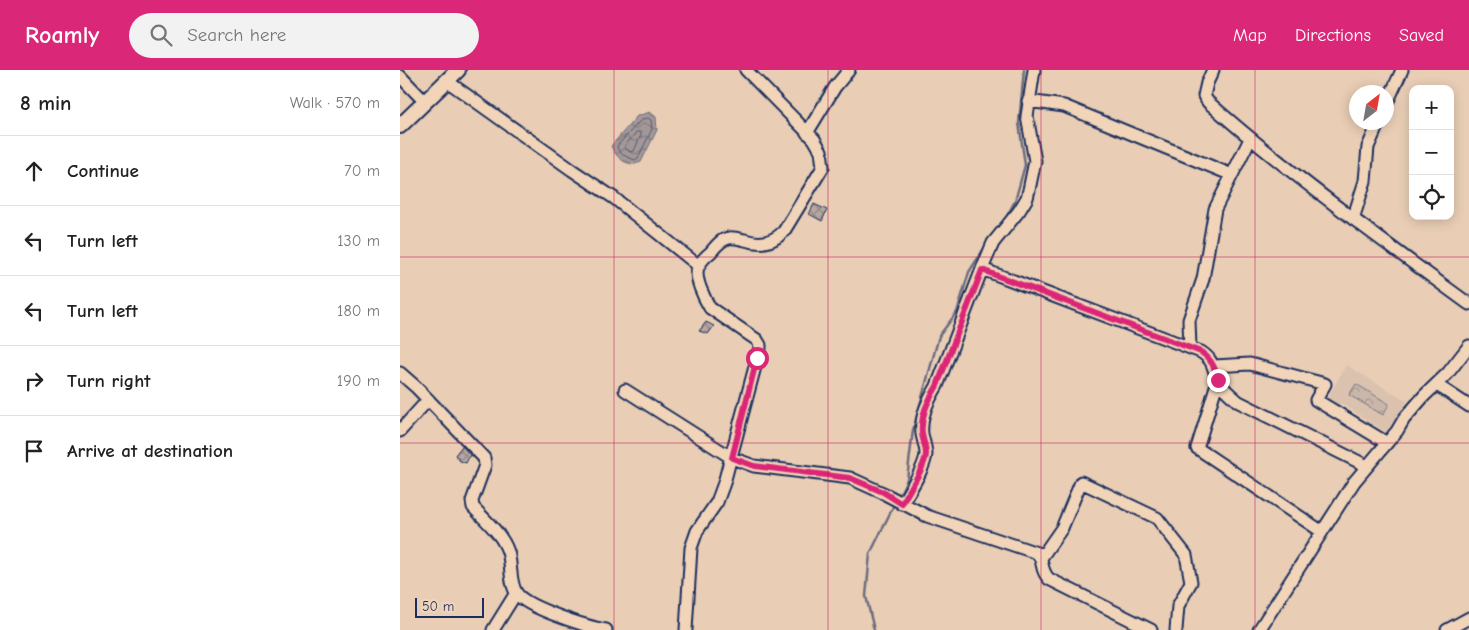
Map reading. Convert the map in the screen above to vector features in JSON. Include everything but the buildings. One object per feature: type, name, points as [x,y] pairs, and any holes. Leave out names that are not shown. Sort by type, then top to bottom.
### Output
[{"type":"main road","points":[[400,126],[458,70]]},
{"type":"street","points":[[686,630],[691,548],[697,531],[717,502],[732,458],[760,345],[757,340],[710,308],[697,276],[699,266],[720,242],[728,238],[761,243],[776,239],[784,231],[823,167],[821,151],[814,139],[746,70]]},
{"type":"street","points":[[808,133],[834,87],[849,70]]},
{"type":"street","points":[[902,504],[922,466],[926,454],[922,432],[922,419],[925,410],[937,386],[993,243],[1019,211],[1030,190],[1035,161],[1027,116],[1034,70]]},
{"type":"street","points":[[1213,70],[1204,96],[1250,139],[1352,219],[1469,304]]},
{"type":"street","points":[[1394,88],[1402,70]]},
{"type":"street","points":[[400,76],[425,102]]},
{"type":"street","points":[[447,81],[614,198],[699,266]]},
{"type":"street","points":[[1028,101],[1064,106],[1232,175]]},
{"type":"street","points":[[1352,219],[1365,181],[1368,147],[1375,130]]},
{"type":"street","points":[[1190,348],[1189,320],[1202,279],[1215,209],[1250,139]]},
{"type":"street","points":[[982,270],[1190,348],[1209,357],[1218,380],[1224,389],[1239,402],[1366,466]]},
{"type":"street","points":[[1259,630],[1321,531],[1366,466],[1387,443],[1408,414],[1448,373],[1469,346]]},
{"type":"street","points":[[1214,366],[1250,364],[1325,384],[1316,400],[1387,443]]},
{"type":"street","points":[[400,372],[484,458],[485,465],[472,501],[474,507],[502,538],[508,552],[516,593],[522,599],[548,612],[592,628],[606,630]]},
{"type":"street","points":[[1218,380],[1196,448],[1321,531]]},
{"type":"street","points":[[1437,385],[1469,406]]},
{"type":"street","points":[[626,390],[732,458],[754,466],[850,478],[883,492],[927,516],[1037,553],[1041,558],[1043,572],[1049,579],[1151,630]]},
{"type":"street","points":[[400,431],[428,400]]},
{"type":"street","points":[[1041,558],[1062,528],[1081,482],[1157,518],[1186,555],[1191,582],[1178,606],[1176,630]]},
{"type":"street","points":[[493,630],[516,593]]},
{"type":"street","points":[[1447,630],[1469,618]]},
{"type":"shaded area","points":[[1346,365],[1407,401],[1387,433],[1341,403],[1338,408],[1326,401]]},
{"type":"green space","points":[[1356,384],[1389,404],[1383,415],[1349,395]]},
{"type":"water","points":[[650,112],[656,117],[657,130],[641,162],[632,164],[623,161],[611,146],[637,116]]},
{"type":"waterway","points":[[1004,221],[1015,201],[1025,165],[1019,123],[1024,70]]},
{"type":"waterway","points":[[900,494],[907,479],[913,430],[939,336],[957,312],[969,272],[987,244]]},
{"type":"waterway","points":[[874,630],[866,596],[870,554],[893,507]]},
{"type":"route","points":[[757,358],[732,458],[754,466],[850,478],[883,492],[902,504],[922,466],[926,454],[922,419],[928,400],[937,386],[982,270],[1201,352],[1209,357],[1217,373],[1218,380]]}]
